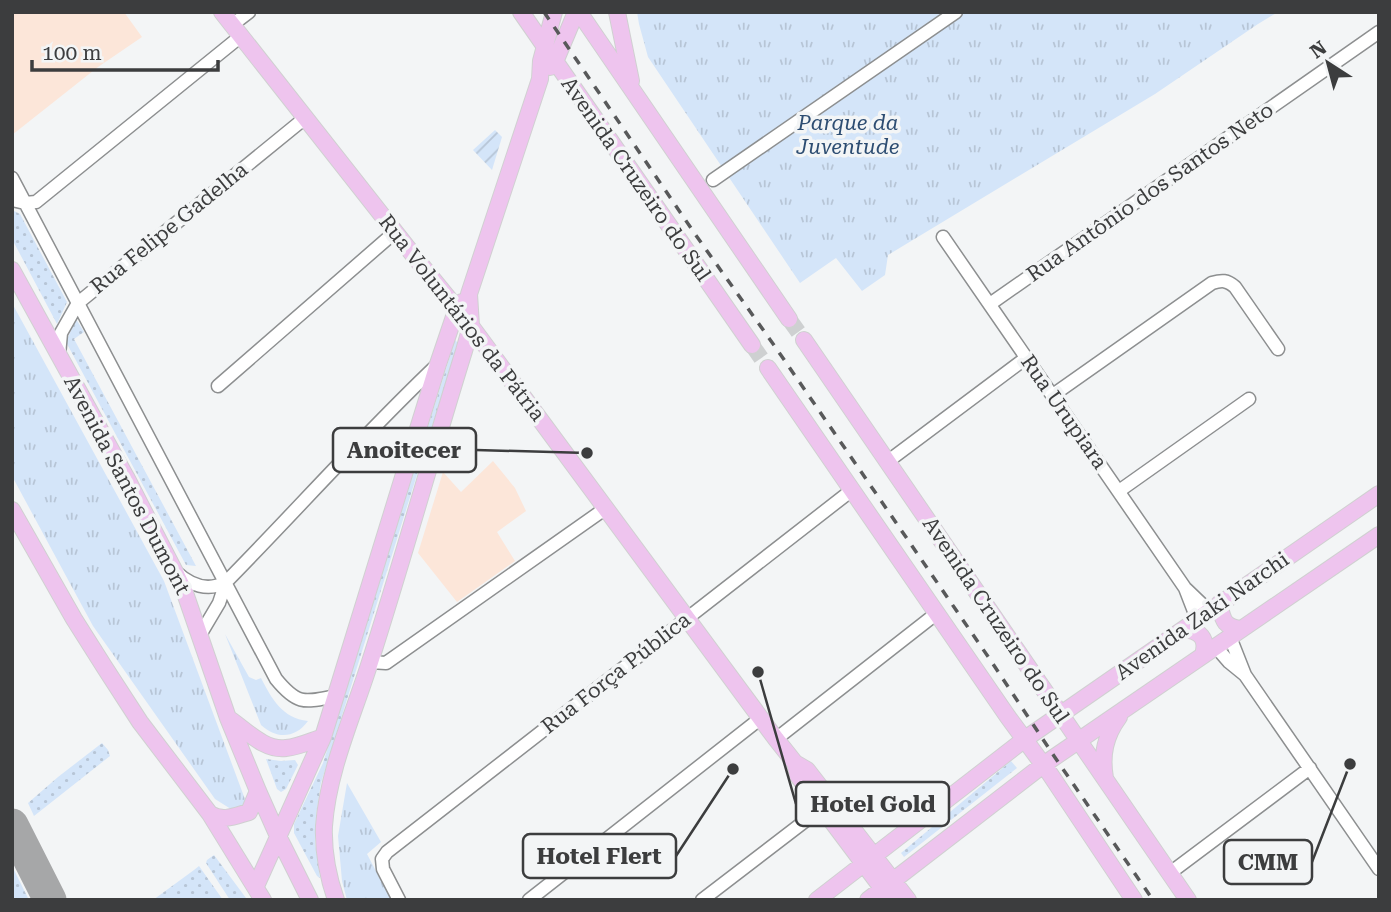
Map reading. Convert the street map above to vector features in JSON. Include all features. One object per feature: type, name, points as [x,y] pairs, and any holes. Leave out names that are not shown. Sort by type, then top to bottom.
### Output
[{"type":"main road","name":"Avenida Cruzeiro do Sul","points":[[521,12],[752,345]]},
{"type":"main road","points":[[336,900],[328,871],[324,828],[336,762],[370,662],[471,326],[469,294],[540,79],[554,12]]},
{"type":"main road","points":[[540,79],[555,62],[578,12],[789,319]]},
{"type":"main road","points":[[617,12],[634,90]]},
{"type":"main road","name":"Rua Voluntários da Pátria","points":[[232,24],[457,307],[776,739],[795,763],[807,770],[889,890],[908,900]]},
{"type":"main road","name":"Avenida Santos Dumont","points":[[12,270],[175,572],[228,718],[258,791],[310,900]]},
{"type":"main road","points":[[259,893],[278,836],[323,737],[438,364],[457,307],[469,294]]},
{"type":"main road","name":"Avenida Cruzeiro do Sul","points":[[804,340],[1188,900]]},
{"type":"main road","name":"Avenida Cruzeiro do Sul","points":[[768,368],[1134,900]]},
{"type":"main road","name":"Avenida Zaki Narchi","points":[[817,900],[1025,739],[1379,494]]},
{"type":"main road","points":[[12,510],[74,620],[140,722],[210,814],[259,893]]},
{"type":"main road","name":"Avenida Zaki Narchi","points":[[868,900],[889,890],[1043,765],[1379,535]]},
{"type":"main road","points":[[1209,651],[1201,636],[1194,630],[1202,616],[1225,623],[1236,633]]},
{"type":"main road","points":[[1105,781],[1104,745],[1111,727],[1130,705]]},
{"type":"main road","points":[[228,718],[272,747],[284,749],[323,737]]},
{"type":"main road","name":"Rua Voluntários da Pátria","points":[[795,763],[798,776],[822,808],[869,860]]},
{"type":"main road","points":[[210,814],[225,819],[249,813],[258,791]]},
{"type":"street","points":[[19,202],[36,202],[49,193],[232,24],[249,12]]},
{"type":"street","points":[[713,180],[956,12]]},
{"type":"street","name":"Rua Antônio dos Santos Neto","points":[[990,304],[1379,32]]},
{"type":"street","name":"Rua Felipe Gadelha","points":[[58,356],[61,333],[78,303],[305,118]]},
{"type":"street","name":"Avenida Santos Dumont","points":[[12,178],[19,202],[78,303],[276,679],[298,700],[312,701],[336,696]]},
{"type":"street","points":[[218,386],[395,232]]},
{"type":"street","name":"Rua Urupiara","points":[[943,237],[1202,616]]},
{"type":"street","points":[[1052,395],[1220,280],[1229,281],[1236,287],[1278,349]]},
{"type":"street","points":[[887,462],[1026,358]]},
{"type":"street","points":[[175,572],[184,580],[204,587],[219,586],[226,582],[438,364]]},
{"type":"street","points":[[1119,491],[1249,399]]},
{"type":"street","name":"Rua Força Pública","points":[[399,900],[383,869],[382,859],[387,852],[852,489]]},
{"type":"street","points":[[370,662],[386,663],[606,508]]},
{"type":"street","points":[[200,635],[219,603],[226,582]]},
{"type":"street","points":[[776,739],[937,613]]},
{"type":"street","points":[[1236,633],[1245,675]]},
{"type":"street","points":[[1209,651],[1245,675],[1379,869]]},
{"type":"street","points":[[529,900],[761,718]]},
{"type":"street","points":[[1170,873],[1310,768]]},
{"type":"street","points":[[702,900],[822,808]]},
{"type":"shaded area","points":[[12,12],[124,12],[142,37],[98,67],[12,135]]},
{"type":"shaded area","points":[[493,461],[515,488],[526,511],[497,532],[515,561],[457,602],[418,553],[443,472],[461,492]]},
{"type":"green space","name":"Parque da Juventude","points":[[637,12],[1278,12],[1155,94],[888,255],[885,275],[862,291],[836,258],[800,283],[648,57]]},
{"type":"green space","points":[[495,130],[502,137],[492,170],[473,150]]},
{"type":"green space","points":[[12,210],[20,214],[67,302],[57,324],[12,239]]},
{"type":"green space","points":[[12,303],[164,581],[246,802],[242,809],[234,811],[215,799],[93,626],[12,476]]},
{"type":"green space","points":[[76,319],[84,332],[74,339],[196,566],[186,565],[66,342]]},
{"type":"green space","points":[[455,340],[458,343],[321,783],[315,842],[320,878],[294,833],[294,824],[323,763]]},
{"type":"green space","points":[[225,634],[249,677],[256,680],[261,678],[285,712],[308,721],[303,727],[291,734],[279,735],[261,725]]},
{"type":"green space","points":[[102,743],[110,756],[34,816],[28,803]]},
{"type":"green space","points":[[266,759],[295,760],[298,765],[286,789],[281,792],[277,789]]},
{"type":"green space","points":[[1011,761],[1017,768],[904,857],[901,853]]},
{"type":"green space","points":[[347,783],[381,842],[367,854],[391,900],[347,900],[342,881],[338,836]]},
{"type":"green space","points":[[214,855],[247,900],[230,900],[206,863]]},
{"type":"green space","points":[[12,866],[29,900],[12,900]]},
{"type":"green space","points":[[199,866],[223,900],[153,900],[194,870]]},
{"type":"taxiway","points":[[12,825],[50,900]]},
{"type":"tunnel","points":[[789,319],[804,340]]},
{"type":"tunnel","points":[[752,345],[768,368]]},
{"type":"railway","points":[[544,12],[1153,900]]},
{"type":"place","name":"Anoitecer","points":[[587,453]]},
{"type":"place","name":"Hotel Gold","points":[[758,672]]},
{"type":"place","name":"CMM","points":[[1350,764]]},
{"type":"place","name":"Hotel Flert","points":[[733,769]]}]
